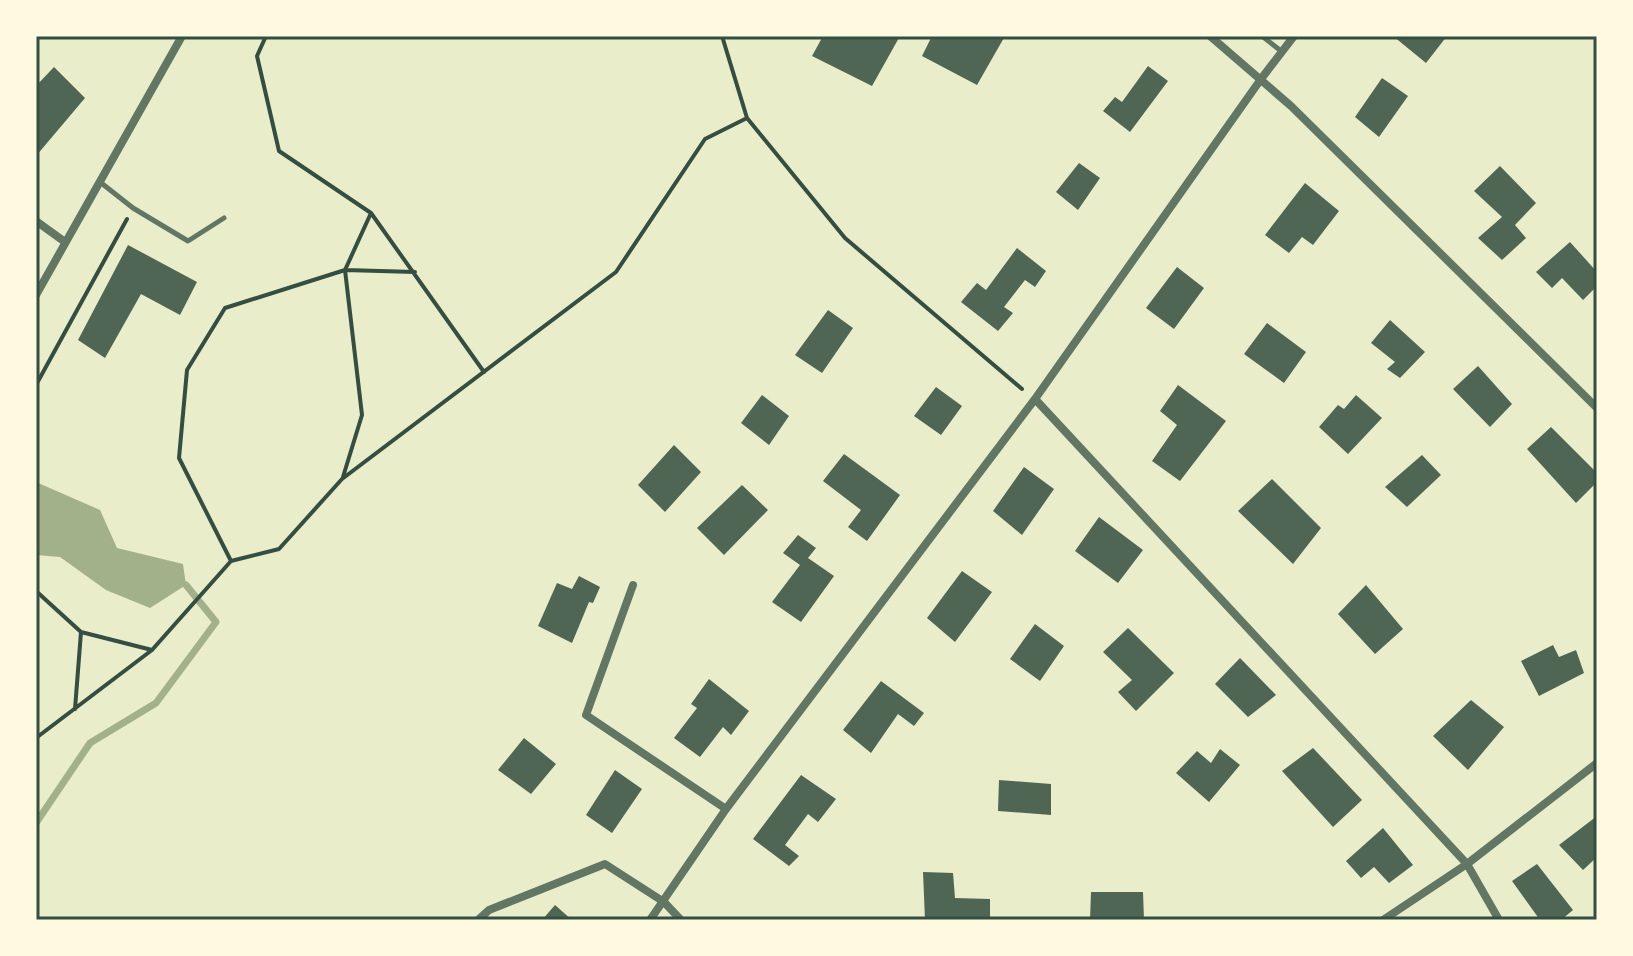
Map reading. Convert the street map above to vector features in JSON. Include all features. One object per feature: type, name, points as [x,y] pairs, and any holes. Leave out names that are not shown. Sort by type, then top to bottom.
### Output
[{"type":"street","points":[[36,295],[182,36]]},
{"type":"street","points":[[1210,36],[1261,79],[1597,408]]},
{"type":"street","points":[[650,920],[726,809],[1035,399],[1294,36]]},
{"type":"street","points":[[36,221],[65,242]]},
{"type":"street","points":[[1035,399],[1467,864],[1499,920]]},
{"type":"street","points":[[633,585],[586,715],[726,809]]},
{"type":"street","points":[[1383,920],[1467,864],[1597,763]]},
{"type":"street","points":[[478,920],[489,910],[605,864],[664,902],[681,920]]},
{"type":"lane","points":[[1262,36],[1282,52]]},
{"type":"lane","points":[[100,182],[133,208],[188,241],[224,218]]},
{"type":"path","points":[[266,36],[257,56],[279,151],[371,213],[484,372]]},
{"type":"path","points":[[722,36],[747,118],[845,238],[1035,399]]},
{"type":"path","points":[[36,738],[152,650],[231,561],[279,549],[342,479],[616,272],[705,139],[747,118]]},
{"type":"path","points":[[36,385],[133,208]]},
{"type":"path","points":[[342,479],[362,415],[345,270],[371,213]]},
{"type":"path","points":[[231,561],[179,458],[187,370],[225,308],[345,270],[415,272]]},
{"type":"path","points":[[36,591],[81,632],[152,650]]},
{"type":"path","points":[[75,709],[81,632]]},
{"type":"shaded area","points":[[36,482],[100,510],[117,548],[183,564],[186,585],[150,608],[106,590],[60,557],[36,555]]},
{"type":"building","points":[[823,36],[900,36],[872,86],[812,56]]},
{"type":"building","points":[[932,36],[1005,36],[977,85],[922,56]]},
{"type":"building","points":[[1393,36],[1447,36],[1426,63]]},
{"type":"building","points":[[1148,66],[1168,81],[1130,132],[1103,111],[1115,97],[1122,102]]},
{"type":"building","points":[[54,67],[85,98],[36,156],[36,86]]},
{"type":"building","points":[[1382,78],[1408,96],[1379,137],[1355,117]]},
{"type":"building","points":[[1079,163],[1100,178],[1078,210],[1056,192]]},
{"type":"building","points":[[1500,166],[1536,203],[1515,225],[1526,238],[1502,260],[1478,238],[1502,217],[1474,191]]},
{"type":"building","points":[[1305,183],[1339,211],[1313,245],[1302,237],[1289,253],[1265,235]]},
{"type":"building","points":[[1570,242],[1597,272],[1597,286],[1583,300],[1562,278],[1552,288],[1536,272]]},
{"type":"building","points":[[128,245],[197,282],[180,315],[141,294],[105,358],[78,340]]},
{"type":"building","points":[[1017,248],[1046,271],[1035,287],[1025,280],[1004,307],[1013,313],[998,331],[961,302],[977,283],[986,290]]},
{"type":"building","points":[[1177,267],[1204,288],[1174,329],[1146,308]]},
{"type":"building","points":[[828,310],[853,328],[822,373],[795,355]]},
{"type":"building","points":[[1390,320],[1425,352],[1400,378],[1387,369],[1395,362],[1371,343]]},
{"type":"building","points":[[1267,323],[1306,352],[1284,383],[1244,354]]},
{"type":"building","points":[[1478,366],[1512,404],[1490,427],[1453,389]]},
{"type":"building","points":[[1178,385],[1226,421],[1180,481],[1152,461],[1177,425],[1160,411]]},
{"type":"building","points":[[936,387],[962,406],[941,435],[914,416]]},
{"type":"building","points":[[762,395],[789,416],[769,445],[741,423]]},
{"type":"building","points":[[1356,395],[1382,418],[1348,454],[1319,427],[1338,405],[1344,409]]},
{"type":"building","points":[[1551,427],[1597,473],[1597,482],[1576,503],[1527,449]]},
{"type":"building","points":[[674,445],[701,472],[665,512],[638,485]]},
{"type":"building","points":[[844,454],[900,495],[867,541],[848,527],[861,510],[823,481]]},
{"type":"building","points":[[1422,455],[1441,475],[1407,507],[1385,487]]},
{"type":"building","points":[[1024,467],[1054,489],[1022,535],[993,511]]},
{"type":"building","points":[[1272,479],[1321,528],[1293,564],[1238,511]]},
{"type":"building","points":[[742,485],[768,510],[724,555],[697,528]]},
{"type":"building","points":[[1099,517],[1143,550],[1118,583],[1075,551]]},
{"type":"building","points":[[798,535],[816,548],[808,558],[834,576],[801,622],[772,602],[800,565],[783,553]]},
{"type":"building","points":[[962,571],[992,592],[955,642],[927,618]]},
{"type":"building","points":[[579,576],[600,587],[593,603],[589,602],[572,643],[538,626],[557,583],[572,589]]},
{"type":"building","points":[[1366,585],[1403,629],[1375,654],[1338,614]]},
{"type":"building","points":[[1035,624],[1064,646],[1040,681],[1010,659]]},
{"type":"building","points":[[1128,628],[1174,673],[1136,711],[1118,692],[1132,680],[1103,652]]},
{"type":"building","points":[[1553,645],[1559,657],[1576,650],[1584,673],[1539,696],[1521,661]]},
{"type":"building","points":[[1240,658],[1276,695],[1248,717],[1215,684]]},
{"type":"building","points":[[709,679],[749,711],[731,735],[723,727],[700,757],[674,738],[697,708],[691,704]]},
{"type":"building","points":[[881,681],[924,713],[914,726],[898,714],[871,753],[843,730]]},
{"type":"building","points":[[1471,700],[1504,727],[1468,770],[1433,736]]},
{"type":"building","points":[[524,738],[556,764],[531,794],[498,770]]},
{"type":"building","points":[[1313,748],[1362,800],[1333,827],[1282,771]]},
{"type":"building","points":[[1220,749],[1240,765],[1209,802],[1176,773],[1197,751],[1211,763]]},
{"type":"building","points":[[615,770],[642,789],[612,833],[586,815]]},
{"type":"building","points":[[801,775],[836,799],[818,822],[808,814],[785,845],[799,856],[789,866],[753,839]]},
{"type":"building","points":[[999,780],[1051,784],[1051,815],[998,811]]},
{"type":"building","points":[[1597,816],[1597,857],[1583,870],[1559,845]]},
{"type":"building","points":[[1383,828],[1413,865],[1389,883],[1374,867],[1361,878],[1346,861]]},
{"type":"building","points":[[1537,864],[1573,910],[1561,920],[1540,920],[1512,881]]},
{"type":"building","points":[[923,872],[953,873],[955,898],[990,899],[990,920],[925,920]]},
{"type":"building","points":[[1091,892],[1143,892],[1144,920],[1090,920]]},
{"type":"building","points":[[555,905],[572,920],[542,920]]},
{"type":"waterway","points":[[36,823],[90,743],[156,703],[216,622],[186,585]]}]
